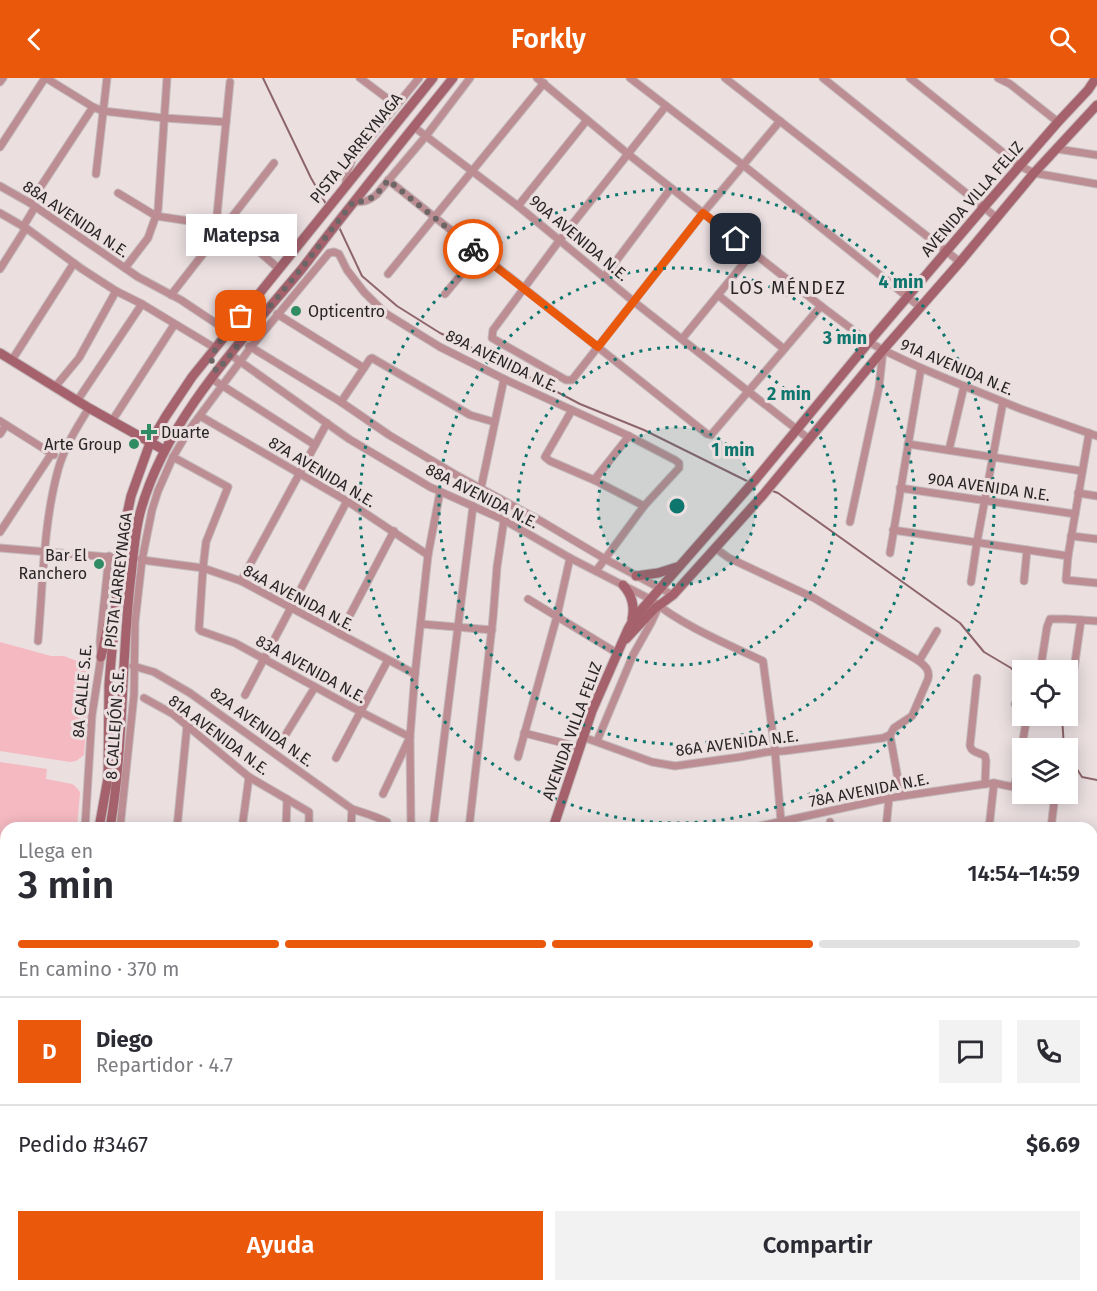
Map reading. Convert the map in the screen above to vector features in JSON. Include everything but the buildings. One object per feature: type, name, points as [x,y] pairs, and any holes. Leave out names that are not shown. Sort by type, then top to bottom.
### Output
[{"type":"main road","name":"PISTA LARREYNAGA","points":[[111,822],[120,738],[125,641],[134,552],[143,504],[164,450],[214,375],[284,289],[305,273],[354,201],[453,78]]},
{"type":"main road","name":"AVENIDA VILLA FELIZ","points":[[555,822],[592,711],[632,621],[756,479],[946,251],[1088,90],[1096,78]]},
{"type":"main road","name":"PISTA LARREYNAGA","points":[[100,822],[108,778],[108,684],[120,558],[129,504],[150,443],[192,377],[429,82]]},
{"type":"main road","points":[[400,145],[404,136],[430,102],[432,96],[429,82]]},
{"type":"main road","name":"AVENIDA VILLA FELIZ","points":[[619,649],[659,606],[673,595],[763,495],[1034,173],[1097,105]]},
{"type":"main road","points":[[342,190],[354,201]]},
{"type":"main road","points":[[284,289],[309,253],[310,247],[302,239]]},
{"type":"main road","points":[[214,375],[212,358],[215,348]]},
{"type":"main road","points":[[0,353],[77,401],[164,450]]},
{"type":"main road","points":[[636,576],[658,573],[679,566]]},
{"type":"main road","points":[[623,585],[632,598],[632,621]]},
{"type":"main road","points":[[101,657],[117,588]]},
{"type":"street","points":[[0,82],[3,78]]},
{"type":"street","points":[[0,147],[46,78],[103,111],[226,122]]},
{"type":"street","points":[[96,174],[107,78]]},
{"type":"street","points":[[125,268],[148,238],[158,210],[167,78]]},
{"type":"street","points":[[360,78],[396,105]]},
{"type":"street","points":[[342,190],[352,160],[419,78]]},
{"type":"street","points":[[354,201],[369,200],[376,195],[426,136],[470,78]]},
{"type":"street","name":"91A AVENIDA N.E.","points":[[537,78],[628,154],[869,342],[921,368],[1003,402],[1097,435]]},
{"type":"street","points":[[630,78],[920,307]]},
{"type":"street","points":[[725,78],[960,262]]},
{"type":"street","points":[[823,78],[998,218]]},
{"type":"street","points":[[910,78],[1020,166],[1034,173],[1097,184]]},
{"type":"street","points":[[998,78],[1010,84],[1058,122]]},
{"type":"street","points":[[220,226],[230,82]]},
{"type":"street","points":[[388,274],[544,84]]},
{"type":"street","points":[[0,268],[25,227],[32,205],[93,106]]},
{"type":"street","points":[[666,106],[492,330],[492,338],[569,381],[703,213],[780,121]]},
{"type":"street","points":[[518,206],[587,120]]},
{"type":"street","name":"90A AVENIDA N.E.","points":[[414,127],[518,206],[633,301],[809,439]]},
{"type":"street","points":[[1057,149],[1097,155]]},
{"type":"street","points":[[171,295],[220,226],[274,163]]},
{"type":"street","points":[[388,180],[707,434],[711,435],[821,306]]},
{"type":"street","name":"88A AVENIDA N.E.","points":[[0,186],[125,268],[229,332]]},
{"type":"street","points":[[604,277],[671,188]]},
{"type":"street","points":[[118,193],[156,216],[220,226],[262,254],[278,268]]},
{"type":"street","points":[[0,213],[25,227],[116,291],[215,348]]},
{"type":"street","name":"8 CALLEJÓN S.E.","points":[[121,822],[134,695],[135,622],[142,560],[152,510],[173,457],[189,430],[277,314],[305,273],[329,253],[334,252]]},
{"type":"street","name":"89A AVENIDA N.E.","points":[[334,252],[339,254],[347,270],[364,292],[385,313],[440,347],[629,436],[679,463],[679,468],[644,506]]},
{"type":"street","points":[[682,339],[753,252]]},
{"type":"street","points":[[445,294],[478,253]]},
{"type":"street","points":[[12,360],[74,263]]},
{"type":"street","points":[[55,387],[79,358],[116,291]]},
{"type":"street","points":[[718,295],[784,349]]},
{"type":"street","points":[[77,401],[142,304]]},
{"type":"street","points":[[277,314],[364,368]]},
{"type":"street","points":[[112,421],[174,325]]},
{"type":"street","name":"88A AVENIDA N.E.","points":[[242,341],[341,402],[389,435],[458,476],[673,595]]},
{"type":"street","points":[[850,522],[879,387],[883,350]]},
{"type":"street","name":"88A AVENIDA N.E.","points":[[231,355],[349,439],[430,488],[504,520],[570,558],[651,599],[688,624],[763,661],[776,752]]},
{"type":"street","points":[[341,402],[370,359],[374,359],[470,415],[494,422]]},
{"type":"street","points":[[890,553],[921,368]]},
{"type":"street","points":[[214,375],[221,387],[315,445]]},
{"type":"street","points":[[481,488],[504,379]]},
{"type":"street","points":[[949,450],[964,386]]},
{"type":"street","points":[[971,582],[1003,402]]},
{"type":"street","points":[[38,641],[50,508],[58,468],[73,435],[89,408]]},
{"type":"street","points":[[572,410],[545,457],[644,506],[596,571]]},
{"type":"street","name":"87A AVENIDA N.E.","points":[[200,416],[347,501],[428,555]]},
{"type":"street","points":[[0,434],[3,423],[62,460]]},
{"type":"street","points":[[241,581],[327,423]]},
{"type":"street","points":[[1089,433],[1071,536],[1066,580],[1097,583]]},
{"type":"street","points":[[594,480],[629,436]]},
{"type":"street","points":[[908,444],[1082,471]]},
{"type":"street","points":[[0,532],[52,453]]},
{"type":"street","points":[[173,457],[228,487],[206,542],[203,568]]},
{"type":"street","name":"90A AVENIDA N.E.","points":[[900,488],[1075,514]]},
{"type":"street","points":[[411,822],[410,737],[415,674],[428,555],[440,492]]},
{"type":"street","points":[[1078,493],[1097,496]]},
{"type":"street","points":[[245,695],[347,501]]},
{"type":"street","points":[[434,822],[473,506]]},
{"type":"street","points":[[470,822],[504,520]]},
{"type":"street","points":[[893,530],[1068,556]]},
{"type":"street","points":[[340,634],[394,531]]},
{"type":"street","points":[[1071,536],[1097,539]]},
{"type":"street","points":[[0,548],[120,558]]},
{"type":"street","points":[[715,548],[729,558],[814,598],[927,668],[928,679],[912,716],[892,731],[901,796]]},
{"type":"street","points":[[1024,581],[1027,550]]},
{"type":"street","points":[[134,552],[142,560]]},
{"type":"street","name":"8A CALLE S.E.","points":[[85,822],[92,715],[101,657],[100,641],[109,556]]},
{"type":"street","points":[[518,757],[557,616],[570,558]]},
{"type":"street","name":"84A AVENIDA N.E.","points":[[142,560],[203,568],[241,581],[415,674]]},
{"type":"street","name":"83A AVENIDA N.E.","points":[[203,568],[199,629],[201,631],[235,643],[265,658],[410,737]]},
{"type":"street","points":[[528,599],[619,649]]},
{"type":"street","points":[[597,741],[633,655],[659,606]]},
{"type":"street","points":[[1042,659],[1048,622],[1054,618],[1097,621]]},
{"type":"street","points":[[1075,660],[1081,620]]},
{"type":"street","points":[[420,624],[492,630]]},
{"type":"street","points":[[919,661],[937,631]]},
{"type":"street","points":[[336,758],[388,660]]},
{"type":"street","name":"82A AVENIDA N.E.","points":[[133,666],[154,672],[190,693],[352,809],[387,822]]},
{"type":"street","points":[[976,678],[970,745],[973,752],[985,756],[985,784]]},
{"type":"street","points":[[286,734],[315,687]]},
{"type":"street","name":"81A AVENIDA N.E.","points":[[144,698],[173,714],[249,777],[309,812],[309,822]]},
{"type":"street","points":[[178,822],[187,726]]},
{"type":"street","name":"86A AVENIDA N.E.","points":[[583,736],[652,762],[675,766],[883,738],[892,731]]},
{"type":"street","points":[[524,734],[579,747]]},
{"type":"street","points":[[383,794],[410,737]]},
{"type":"street","points":[[776,752],[782,821]]},
{"type":"street","points":[[243,822],[249,777]]},
{"type":"street","points":[[990,822],[994,783]]},
{"type":"street","name":"78A AVENIDA N.E.","points":[[778,822],[901,796],[994,783],[1012,786]]},
{"type":"street","points":[[887,822],[889,798]]},
{"type":"street","points":[[286,822],[287,799]]},
{"type":"street","points":[[1052,822],[1054,804]]},
{"type":"street","points":[[351,822],[352,809]]},
{"type":"shaded area","points":[[0,642],[51,656],[64,656],[77,661],[80,669],[90,673],[84,755],[76,761],[0,751]]},
{"type":"shaded area","points":[[0,762],[47,769],[46,779],[72,784],[80,792],[78,822],[0,822]]},
{"type":"waterway","points":[[263,78],[326,204]]},
{"type":"waterway","points":[[338,225],[362,276],[397,306],[440,333],[580,404],[644,430],[751,483]]},
{"type":"waterway","points":[[770,490],[778,493],[960,623],[984,652],[1012,669]]},
{"type":"waterway","points":[[1063,726],[1063,738]]},
{"type":"waterway","points":[[1078,771],[1082,777],[1097,780]]},
{"type":"way so far","points":[[241,316],[215,348],[212,364],[217,371],[354,201],[369,200],[388,180],[473,249]]},
{"type":"place","name":"Opticentro","points":[[296,311]]},
{"type":"place","name":"Matepsa","points":[[241,316]]},
{"type":"place","name":"Duarte","points":[[149,432]]},
{"type":"place","name":"Arte Group","points":[[134,444]]},
{"type":"place","name":"Bar El Ranchero","points":[[99,564]]},
{"type":"district","name":"LOS MÉNDEZ","points":[[788,288]]},
{"type":"route","points":[[473,249],[598,347],[703,213],[736,239]]}]
